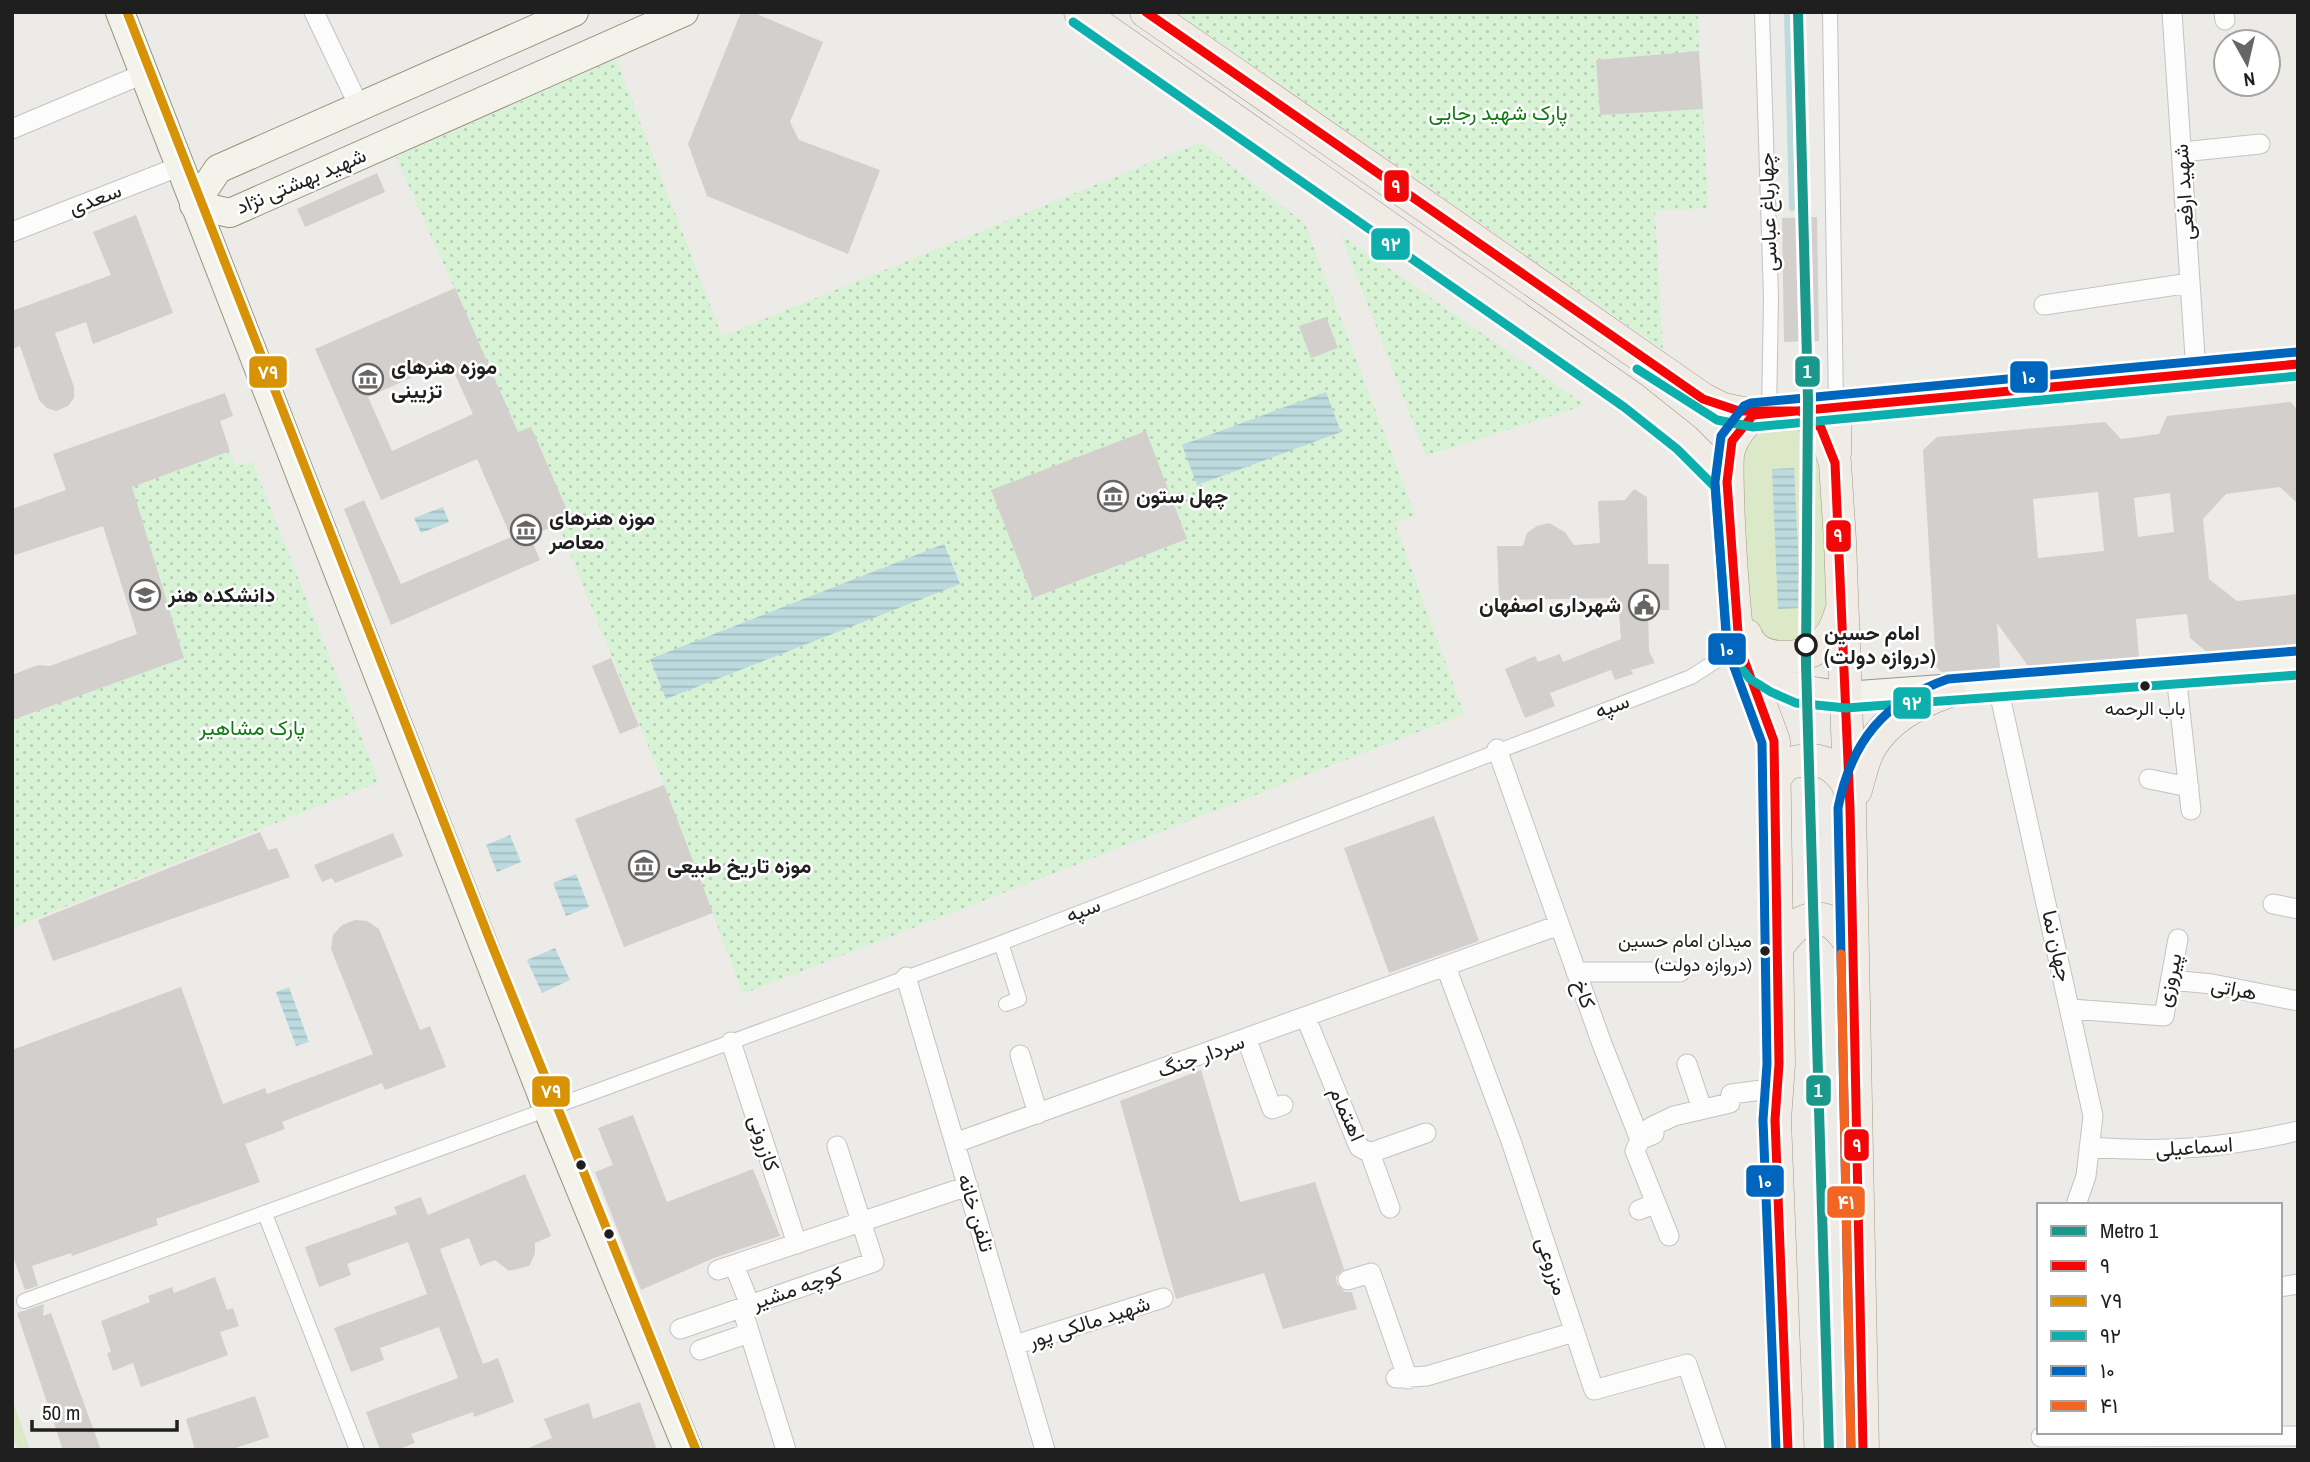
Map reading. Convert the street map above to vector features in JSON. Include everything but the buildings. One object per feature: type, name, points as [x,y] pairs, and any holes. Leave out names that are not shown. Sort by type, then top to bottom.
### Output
[{"type":"main road","points":[[120,12],[178,167],[547,1108],[688,1450]]},
{"type":"main road","name":"شهید بهشتی نژاد","points":[[574,12],[218,169],[194,205],[230,213],[684,12]]},
{"type":"main road","points":[[1080,12],[1631,397],[1685,440],[1727,482]]},
{"type":"main road","points":[[1146,12],[1572,310],[1723,409],[1761,414],[1800,411],[2298,364]]},
{"type":"main road","points":[[1151,62],[1172,31]]},
{"type":"main road","points":[[1550,339],[1572,310]]},
{"type":"main road","points":[[1836,406],[1835,463],[1849,797],[1863,1450]]},
{"type":"main road","points":[[1800,411],[1821,428],[1835,463]]},
{"type":"main road","points":[[1761,414],[1732,441],[1728,452],[1727,482],[1740,646],[1774,741],[1778,947],[1778,1087],[1775,1120],[1788,1450]]},
{"type":"main road","points":[[1737,611],[1748,641],[1774,656],[1788,658],[1802,656],[1826,642],[1834,631],[1843,606]]},
{"type":"main road","points":[[1740,646],[1759,670],[1776,681],[1799,691],[1846,696],[1950,691],[2298,663]]},
{"type":"main road","points":[[1849,797],[1870,748],[1895,719],[1911,708],[1950,691]]},
{"type":"main road","points":[[1774,779],[1786,764],[1816,758],[1838,768],[1849,797]]},
{"type":"main road","points":[[1778,947],[1795,925],[1821,918],[1833,922],[1845,933],[1852,947]]},
{"type":"street","points":[[314,12],[360,108]]},
{"type":"street","name":"چهارباغ عباسی","points":[[1761,414],[1771,298],[1762,12]]},
{"type":"street","points":[[1830,12],[1836,406]]},
{"type":"street","name":"شهید ارفعی","points":[[2172,12],[2196,372]]},
{"type":"street","points":[[12,128],[143,74]]},
{"type":"street","points":[[2182,152],[2260,144]]},
{"type":"street","name":"سعدی","points":[[12,232],[178,167]]},
{"type":"street","points":[[2044,305],[2190,283]]},
{"type":"street","name":"سپه","points":[[24,1301],[1001,943],[1497,749],[1691,677],[1740,646]]},
{"type":"street","points":[[2176,674],[2191,810]]},
{"type":"street","name":"جهان نما","points":[[1998,687],[2093,1116],[2086,1176],[2076,1203]]},
{"type":"street","name":"کاخ","points":[[1497,749],[1576,972],[1640,1140],[1635,1151],[1647,1207],[1670,1236]]},
{"type":"street","points":[[2148,779],[2189,787]]},
{"type":"street","points":[[2273,904],[2298,909]]},
{"type":"street","name":"سردار جنگ","points":[[955,1143],[1247,1040],[1559,925]]},
{"type":"street","name":"پیروزی","points":[[2071,1009],[2164,1016],[2178,939]]},
{"type":"street","points":[[1001,943],[1019,999],[1006,1004]]},
{"type":"street","name":"مزروعی","points":[[1446,967],[1511,1141],[1594,1390],[1687,1364],[1716,1450]]},
{"type":"street","points":[[1576,972],[1680,972]]},
{"type":"street","name":"تلفن خانه","points":[[906,977],[1045,1450]]},
{"type":"street","name":"هراتی","points":[[2171,980],[2212,984],[2298,1001]]},
{"type":"street","name":"اهتمام","points":[[1306,1018],[1359,1147],[1370,1153],[1390,1208]]},
{"type":"street","points":[[1247,1040],[1272,1108],[1283,1105]]},
{"type":"street","name":"کازرونی","points":[[731,1042],[797,1244]]},
{"type":"street","points":[[1020,1055],[1038,1114]]},
{"type":"street","points":[[1687,1064],[1702,1109]]},
{"type":"street","points":[[1640,1140],[1654,1135],[1651,1127],[1674,1116],[1730,1103],[1731,1094],[1778,1087]]},
{"type":"street","name":"اسماعیلی","points":[[2090,1147],[2153,1152],[2219,1147],[2298,1131]]},
{"type":"street","points":[[1370,1153],[1426,1133]]},
{"type":"street","points":[[837,1146],[862,1222]]},
{"type":"street","points":[[786,1450],[744,1315],[750,1304],[726,1268],[968,1186]]},
{"type":"street","points":[[265,1214],[357,1450]]},
{"type":"street","name":"كوچه مشير","points":[[680,1329],[874,1262],[862,1222]]},
{"type":"street","points":[[1348,1280],[1371,1273],[1402,1379],[1574,1332]]},
{"type":"street","name":"شهید مالکی پور","points":[[1015,1345],[1163,1298]]},
{"type":"street","points":[[700,1349],[750,1333]]},
{"type":"street","points":[[2041,1440],[2088,1444],[2149,1444],[2298,1436]]},
{"type":"green space","name":"پارک شهید رجایی","points":[[1176,12],[1698,12],[1699,51],[1596,60],[1600,115],[1703,109],[1708,208],[1655,211],[1663,350]]},
{"type":"green space","points":[[616,59],[722,336],[1201,142],[1305,224],[1415,515],[1395,523],[1464,714],[743,994],[664,785],[558,524],[571,518],[531,427],[518,432],[396,157]]},
{"type":"green space","points":[[1341,235],[1585,405],[1426,456]]},
{"type":"green space","points":[[1781,426],[1803,433],[1821,448],[1832,609],[1818,635],[1777,645],[1753,626],[1748,614],[1739,470],[1744,453],[1752,441],[1764,432]]},
{"type":"green space","name":"پارک مشاهیر","points":[[230,451],[236,467],[252,461],[379,782],[12,928],[12,720],[184,658],[132,487]]},
{"type":"green space","points":[[12,1398],[30,1450],[18,1450],[12,1434]]},
{"type":"water","points":[[1326,392],[1341,432],[1197,485],[1182,445]]},
{"type":"water","points":[[1794,468],[1801,608],[1778,609],[1772,469]]},
{"type":"water","points":[[443,507],[449,522],[421,533],[414,518]]},
{"type":"water","points":[[944,544],[960,584],[666,699],[650,659]]},
{"type":"water","points":[[510,835],[521,862],[497,872],[486,845]]},
{"type":"water","points":[[576,874],[589,907],[566,916],[553,883]]},
{"type":"water","points":[[555,948],[570,980],[542,993],[527,960]]},
{"type":"water","points":[[289,987],[309,1042],[296,1046],[276,992]]},
{"type":"waterway","points":[[1787,12],[1792,208]]},
{"type":"metro line","name":"1","points":[[1798,12],[1808,399],[1806,664],[1829,1450]]},
{"type":"transit line","name":"۷۹","points":[[127,12],[489,938],[696,1450]]},
{"type":"transit line","name":"۹","points":[[1146,12],[1703,399],[1739,411],[1800,411],[1821,428],[1835,463],[1850,808],[1863,1450]]},
{"type":"transit line","name":"۹۲","points":[[1073,22],[1624,407],[1677,449],[1715,487],[1728,652],[1750,679],[1771,692],[1796,703],[1846,708],[2298,675]]},
{"type":"transit line","name":"۱۰","points":[[1776,1450],[1763,1120],[1767,1064],[1762,743],[1727,648],[1715,482],[1721,436],[1744,406],[1751,403],[2297,352]]},
{"type":"transit line","name":"۹","points":[[1788,1450],[1775,1120],[1779,1064],[1774,741],[1739,646],[1727,482],[1732,441],[1753,415],[2298,364]]},
{"type":"transit line","name":"۹۲","points":[[1637,369],[1717,420],[1753,427],[2298,376]]},
{"type":"transit line","name":"۱۰","points":[[1851,1450],[1838,808],[1844,784],[1862,744],[1888,712],[1925,688],[1948,679],[2297,651]]},
{"type":"transit line","name":"۴۱","points":[[1841,954],[1851,1450]]},
{"type":"place","name":"موزه هنرهای تزیینی","points":[[368,379]]},
{"type":"place","name":"چهل ستون","points":[[1113,496]]},
{"type":"place","name":"موزه هنرهای معاصر","points":[[526,530]]},
{"type":"place","name":"دانشکده هنر","points":[[145,595]]},
{"type":"place","name":"شهرداری اصفهان","points":[[1644,605]]},
{"type":"place","name":"امام حسین (دروازه دولت)","points":[[1806,645]]},
{"type":"place","name":"باب الرحمه","points":[[2145,686]]},
{"type":"place","name":"موزه تاریخ طبیعی","points":[[644,866]]},
{"type":"place","name":"میدان امام حسین (دروازه دولت)","points":[[1765,951]]}]
